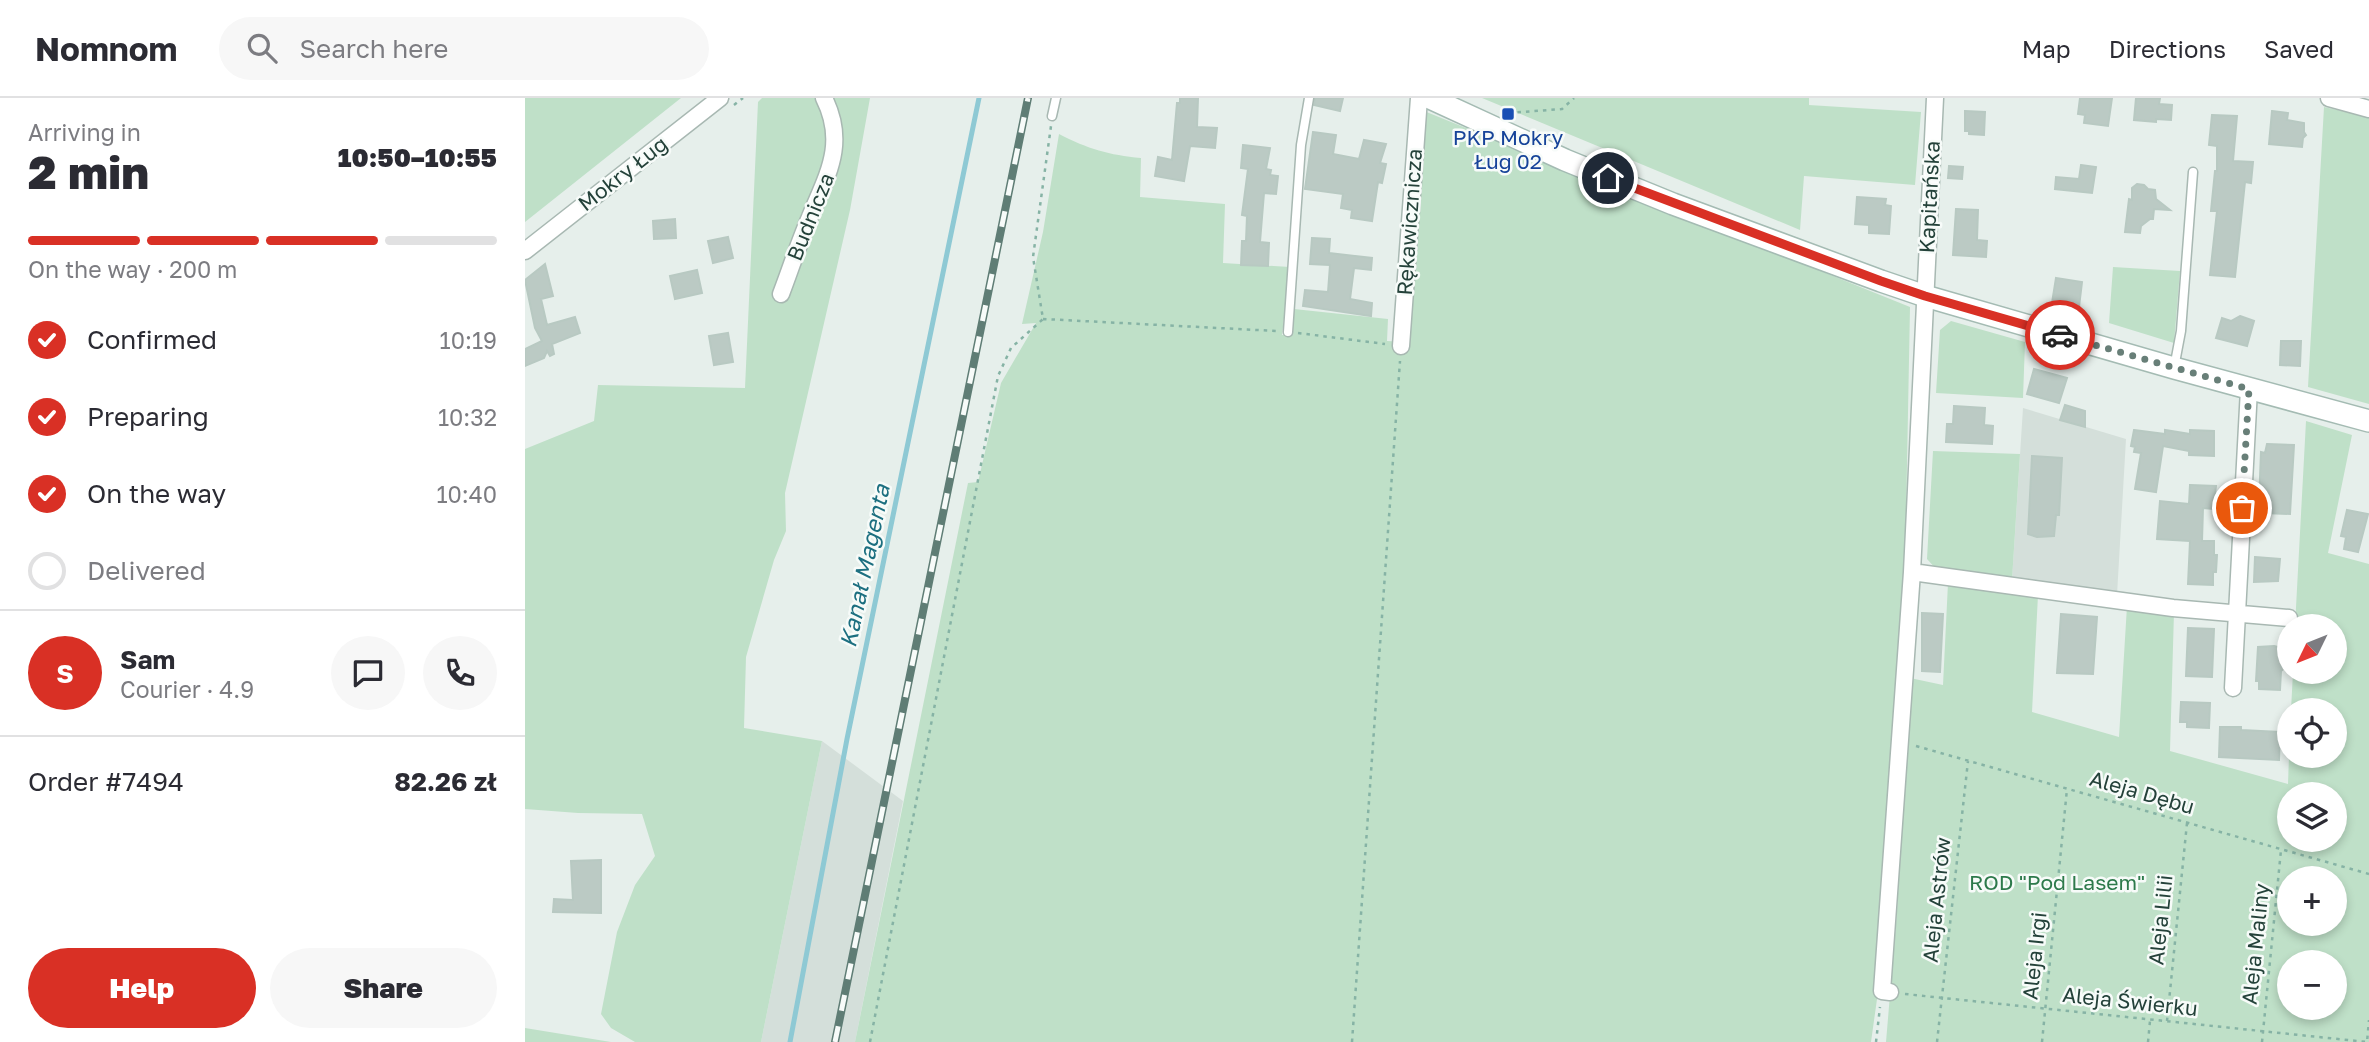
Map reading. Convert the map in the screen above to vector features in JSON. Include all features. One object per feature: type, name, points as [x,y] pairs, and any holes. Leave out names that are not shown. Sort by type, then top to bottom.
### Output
[{"type":"street","name":"Mokry Ług","points":[[525,251],[720,98]]},
{"type":"street","name":"Budnicza","points":[[781,294],[835,154],[830,109],[824,98]]},
{"type":"street","name":"Rękawicznicza","points":[[1401,346],[1419,98]]},
{"type":"street","points":[[1430,98],[1565,160],[1673,204],[1925,296],[2369,421]]},
{"type":"street","name":"Kapitańska","points":[[1886,992],[1903,742],[1935,98]]},
{"type":"street","points":[[2329,98],[2361,104]]},
{"type":"street","points":[[2233,688],[2249,389]]},
{"type":"street","points":[[1912,572],[2277,617]]},
{"type":"lane","points":[[1052,116],[1056,98]]},
{"type":"lane","points":[[1288,332],[1301,145],[1309,98]]},
{"type":"lane","points":[[2174,368],[2181,331],[2193,172]]},
{"type":"path","points":[[1507,113],[1562,109],[1574,98]]},
{"type":"path","points":[[1043,319],[1033,257],[1052,116]]},
{"type":"path","points":[[870,1042],[998,376],[1010,348],[1043,319],[1288,332],[1401,346],[1352,1042]]},
{"type":"path","name":"Aleja Dębu","points":[[1903,742],[2277,848]]},
{"type":"path","name":"Aleja Astrów","points":[[1937,1042],[1968,761]]},
{"type":"path","name":"Aleja Irgi","points":[[2042,1042],[2067,789]]},
{"type":"path","name":"Aleja Lilii","points":[[2167,1021],[2187,822]]},
{"type":"path","name":"Aleja Maliny","points":[[2262,1042],[2281,852]]},
{"type":"path","name":"Aleja Dębu","points":[[2292,852],[2369,874]]},
{"type":"path","points":[[1876,1042],[1886,992]]},
{"type":"path","name":"Aleja Świerku","points":[[1886,992],[2367,1042]]},
{"type":"path","points":[[2148,1042],[2150,1020]]},
{"type":"path","points":[[2367,1042],[2369,1020]]},
{"type":"shaded area","points":[[2023,408],[2126,439],[2117,595],[2012,580]]},
{"type":"shaded area","points":[[822,741],[903,801],[855,1042],[761,1042]]},
{"type":"green space","points":[[525,98],[681,98],[525,222]]},
{"type":"green space","points":[[762,98],[870,98],[850,210],[785,493],[786,531],[774,560],[746,657],[744,728],[822,741],[761,1042],[635,1042],[611,1028],[601,1014],[617,932],[635,885],[655,856],[642,814],[525,809],[525,449],[594,421],[598,385],[745,388],[758,102]]},
{"type":"green space","points":[[1482,98],[1809,98],[1809,105],[1921,112],[1915,185],[1804,176],[1800,230]]},
{"type":"green space","points":[[2324,107],[2369,117],[2369,404],[2308,387]]},
{"type":"green space","points":[[1424,111],[1910,307],[1905,570],[1878,992],[1871,1042],[855,1042],[968,483],[978,482],[1001,383],[1036,323],[1022,324],[1043,232],[1059,134],[1099,150],[1141,158],[1140,197],[1225,204],[1223,263],[1290,267],[1282,335],[1293,335],[1294,309],[1388,319],[1387,341],[1407,342]]},
{"type":"green space","points":[[2113,267],[2180,271],[2174,343],[2109,323]]},
{"type":"green space","points":[[1951,321],[2025,342],[2023,398],[1936,393],[1940,330]]},
{"type":"green space","name":"ROD \"Pod Lasem\"","points":[[2306,421],[2352,435],[2328,553],[2369,564],[2369,1042],[1886,1042],[1897,912],[1910,678],[1943,685],[1948,583],[2038,595],[2032,712],[2119,737],[2127,606],[2174,612],[2170,751],[2281,782],[2277,782],[2277,852],[2347,852],[2347,782],[2288,782],[2289,768],[2347,768],[2347,698],[2292,698],[2292,684],[2347,684],[2347,614],[2296,614]]},
{"type":"green space","points":[[1933,451],[2020,454],[2012,580],[1937,570],[1927,559]]},
{"type":"green space","points":[[525,1028],[611,1042],[525,1042]]},
{"type":"building","points":[[1180,98],[1198,98],[1197,127],[1217,128],[1215,148],[1190,146],[1184,181],[1155,176],[1158,157],[1172,160],[1177,103],[1180,103]]},
{"type":"building","points":[[1315,98],[1343,98],[1340,111],[1314,105]]},
{"type":"building","points":[[2080,98],[2112,98],[2108,126],[2084,123],[2085,115],[2078,114]]},
{"type":"building","points":[[2136,98],[2160,98],[2159,104],[2172,105],[2171,120],[2134,120]]},
{"type":"building","points":[[1965,111],[1985,112],[1984,135],[1969,134],[1969,131],[1965,131]]},
{"type":"building","points":[[2272,111],[2288,113],[2287,120],[2304,123],[2306,135],[2302,147],[2269,144]]},
{"type":"building","points":[[2212,115],[2237,116],[2233,161],[2253,162],[2251,183],[2245,182],[2235,277],[2210,275],[2217,211],[2211,211],[2217,171],[2217,146],[2209,145]]},
{"type":"building","points":[[1313,132],[1336,135],[1333,154],[1359,159],[1364,140],[1386,144],[1380,163],[1386,164],[1382,183],[1378,182],[1372,221],[1351,218],[1352,210],[1341,208],[1343,194],[1305,189]]},
{"type":"building","points":[[1243,145],[1270,148],[1266,169],[1271,170],[1270,175],[1278,176],[1276,194],[1264,193],[1260,242],[1269,243],[1268,266],[1241,265],[1242,241],[1246,241],[1247,216],[1242,215],[1248,169],[1241,168]]},
{"type":"building","points":[[2081,165],[2096,167],[2092,193],[2055,189],[2056,177],[2079,179]]},
{"type":"building","points":[[1949,166],[1963,167],[1962,179],[1948,178]]},
{"type":"building","points":[[2137,184],[2155,190],[2156,199],[2170,210],[2154,209],[2153,219],[2141,226],[2140,233],[2125,232],[2129,199],[2132,200],[2132,188]]},
{"type":"building","points":[[1857,197],[1886,199],[1885,205],[1891,206],[1889,234],[1869,233],[1869,225],[1855,224]]},
{"type":"building","points":[[1956,209],[1978,210],[1977,240],[1987,241],[1986,257],[1953,255]]},
{"type":"building","points":[[675,219],[676,238],[654,239],[653,221]]},
{"type":"building","points":[[728,237],[733,258],[713,263],[708,241]]},
{"type":"building","points":[[1312,238],[1330,239],[1329,253],[1372,258],[1371,270],[1354,268],[1350,299],[1372,303],[1371,316],[1303,306],[1305,290],[1328,292],[1330,265],[1310,264]]},
{"type":"building","points":[[545,264],[553,296],[541,299],[547,325],[575,317],[580,333],[552,344],[554,354],[550,356],[547,351],[544,358],[525,366],[525,349],[542,341],[535,328],[525,280]]},
{"type":"building","points":[[697,270],[702,293],[675,299],[670,276]]},
{"type":"building","points":[[2056,278],[2082,282],[2079,307],[2052,303]]},
{"type":"building","points":[[2240,316],[2254,321],[2247,346],[2216,338],[2222,318],[2231,321]]},
{"type":"building","points":[[728,333],[733,362],[714,365],[709,336]]},
{"type":"building","points":[[2281,341],[2301,341],[2300,366],[2280,365]]},
{"type":"building","points":[[2034,369],[2067,378],[2059,403],[2027,394]]},
{"type":"building","points":[[2065,405],[2085,411],[2085,427],[2060,420]]},
{"type":"building","points":[[1954,406],[1985,408],[1984,425],[1993,426],[1992,444],[1946,442],[1947,424],[1953,424]]},
{"type":"building","points":[[2134,430],[2165,434],[2165,430],[2190,434],[2190,430],[2214,431],[2214,456],[2189,455],[2189,451],[2163,446],[2156,492],[2135,489],[2141,453],[2134,452],[2135,447],[2131,446]]},
{"type":"building","points":[[2267,444],[2294,445],[2290,514],[2264,513],[2263,504],[2259,503],[2261,452],[2265,453]]},
{"type":"building","points":[[2032,456],[2062,458],[2059,515],[2056,515],[2054,536],[2037,537],[2028,534]]},
{"type":"building","points":[[2190,485],[2216,486],[2213,509],[2203,508],[2202,541],[2214,541],[2214,555],[2217,555],[2213,585],[2188,584],[2190,541],[2157,539],[2160,501],[2189,504]]},
{"type":"building","points":[[2347,510],[2368,514],[2358,552],[2344,549],[2346,537],[2341,536]]},
{"type":"building","points":[[2255,557],[2280,559],[2278,581],[2254,582]]},
{"type":"building","points":[[1922,613],[1943,614],[1940,672],[1922,671]]},
{"type":"building","points":[[2061,614],[2097,617],[2093,674],[2057,673]]},
{"type":"building","points":[[2188,628],[2214,629],[2212,677],[2186,676]]},
{"type":"building","points":[[2258,647],[2277,647],[2277,684],[2280,684],[2280,690],[2259,689],[2259,681],[2256,681]]},
{"type":"building","points":[[2181,702],[2210,703],[2209,728],[2187,727],[2187,722],[2180,722]]},
{"type":"building","points":[[2220,727],[2277,732],[2277,760],[2219,757]]},
{"type":"building","points":[[601,860],[601,913],[553,912],[554,899],[573,900],[571,861]]},
{"type":"waterway","name":"Kanał Magenta","points":[[790,1042],[847,739],[979,98]]},
{"type":"railway","points":[[835,1042],[1028,98]]},
{"type":"way so far","points":[[2060,335],[2249,389],[2242,508]]},
{"type":"place","name":"PKP Mokry Ług 02","points":[[1508,114]]},
{"type":"route","points":[[1608,178],[1881,281],[2060,335]]}]
